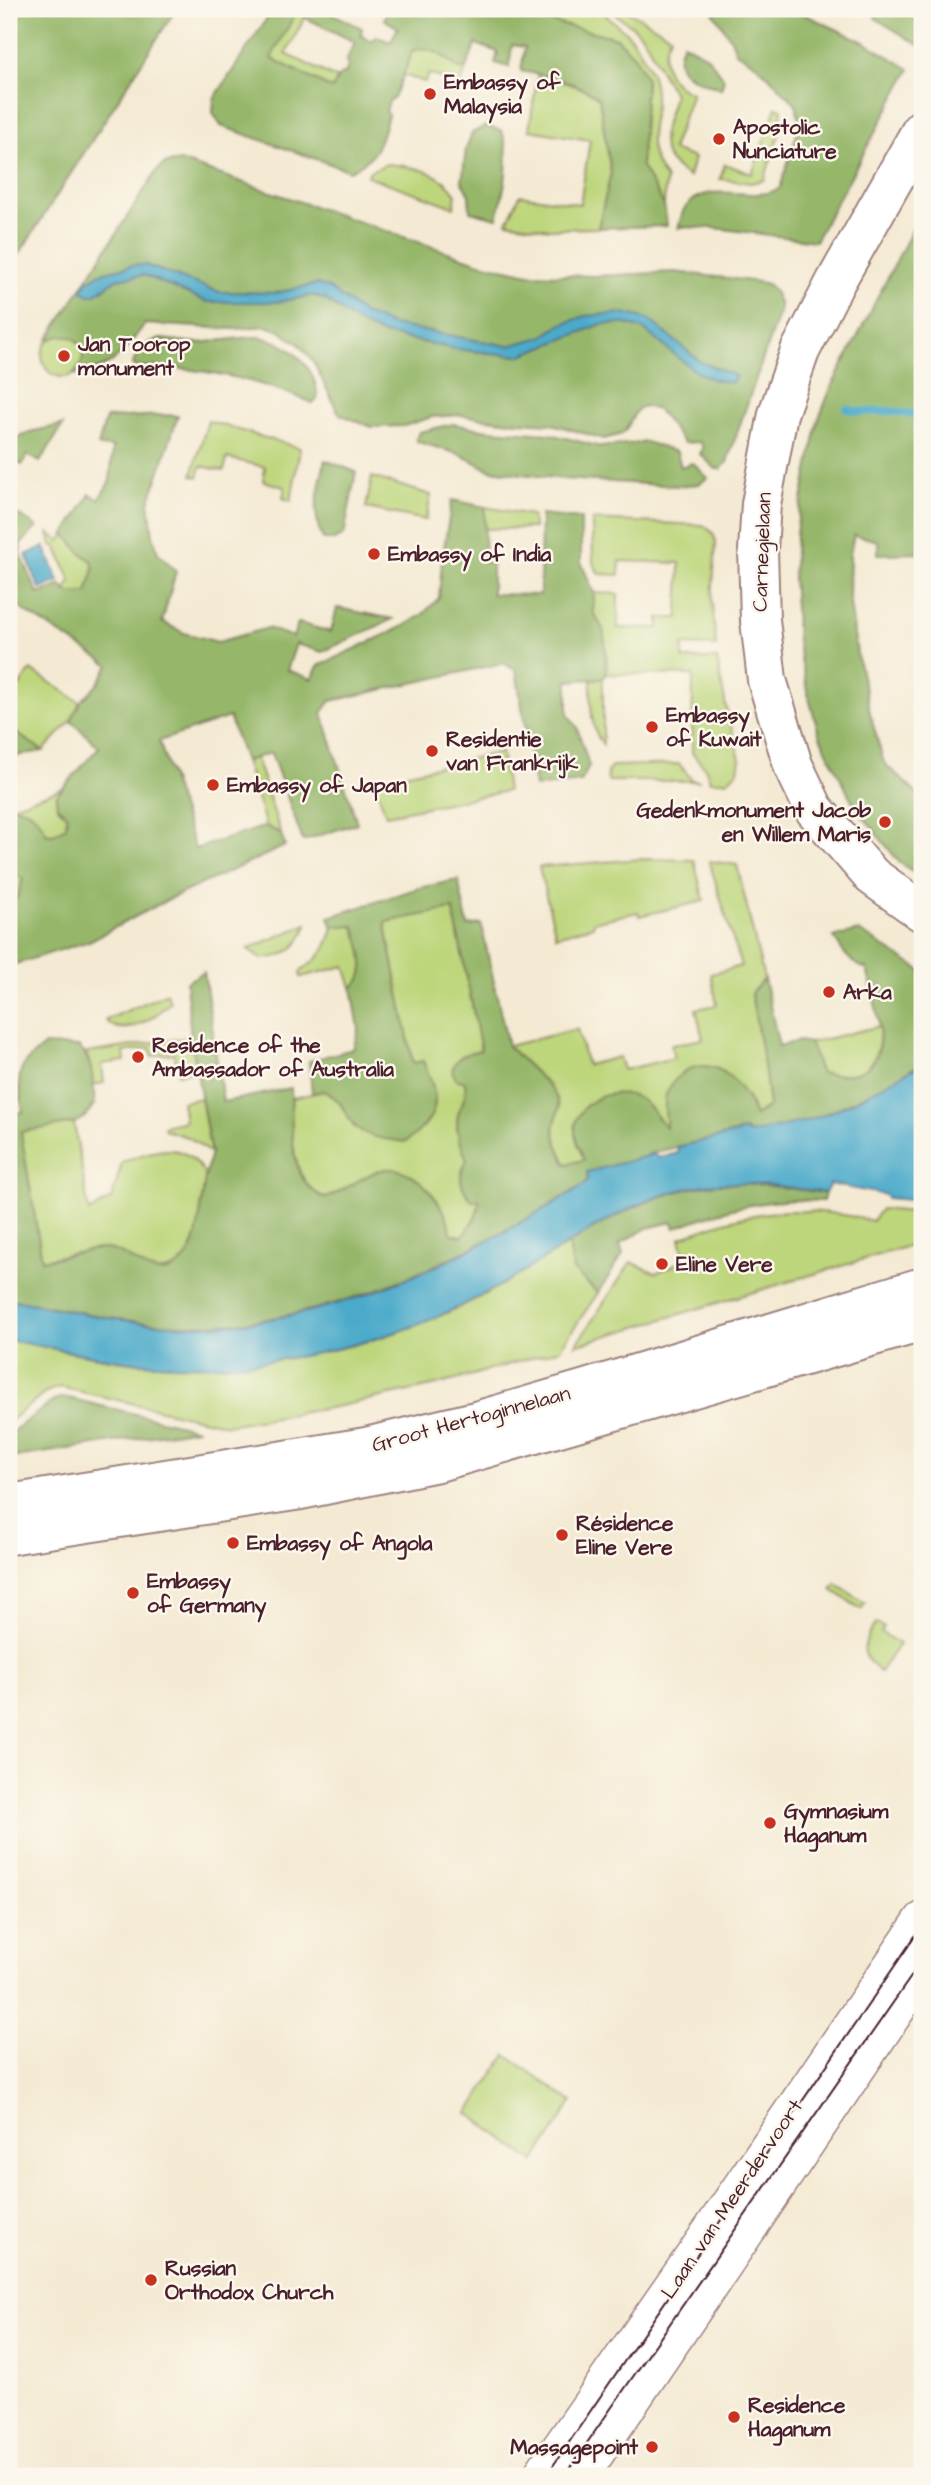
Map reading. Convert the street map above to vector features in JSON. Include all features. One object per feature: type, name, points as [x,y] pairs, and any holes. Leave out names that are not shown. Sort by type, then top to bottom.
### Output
[{"type":"main road","name":"Carnegielaan","points":[[922,129],[836,281],[800,351],[778,414],[761,504],[758,550],[760,620],[767,680],[793,765],[814,809],[872,876],[922,912]]},
{"type":"main road","name":"Groot Hertoginnelaan","points":[[9,1504],[378,1444],[476,1421],[922,1287]]},
{"type":"main road","name":"Groot Hertoginnelaan","points":[[9,1535],[301,1490],[438,1462],[922,1322]]},
{"type":"street","name":"Laan van Meerdervoort","points":[[540,2476],[922,1920]]},
{"type":"street","name":"Laan van Meerdervoort","points":[[581,2476],[922,1973]]},
{"type":"green space","points":[[9,9],[176,9],[9,270]]},
{"type":"green space","points":[[273,9],[298,9],[271,58],[332,89],[340,75],[345,74],[348,66],[346,61],[355,42],[304,17],[309,9],[323,9],[362,28],[361,36],[372,41],[376,36],[390,42],[398,28],[384,19],[387,12],[381,9],[540,9],[543,20],[617,38],[636,58],[646,78],[641,165],[664,205],[667,226],[598,228],[611,173],[599,98],[571,83],[521,71],[525,47],[512,45],[509,67],[495,63],[498,52],[476,44],[466,68],[459,69],[433,51],[413,50],[394,98],[389,101],[383,134],[376,148],[367,160],[350,171],[221,126],[213,113],[214,99]]},
{"type":"green space","points":[[298,9],[309,9],[286,54],[338,79],[332,89],[270,58]]},
{"type":"green space","points":[[540,9],[601,9],[638,47],[653,79],[655,105],[652,152],[666,179],[664,205],[641,165],[646,78],[617,38],[542,20]]},
{"type":"green space","points":[[609,9],[625,9],[671,36],[665,53],[667,70],[676,84],[692,93],[672,150],[694,158],[689,177],[669,160],[664,150],[664,131],[674,96],[672,90],[643,37]]},
{"type":"green space","points":[[711,9],[793,9],[864,42],[910,69],[815,241],[715,228],[678,229],[685,208],[706,194],[756,194],[780,188],[800,124],[796,104],[757,65],[736,52],[731,39]]},
{"type":"green space","points":[[881,9],[922,9],[922,47],[875,18]]},
{"type":"green space","points":[[683,43],[707,56],[724,79],[721,89],[687,75],[682,69],[679,54]]},
{"type":"green space","points":[[428,48],[438,52],[459,69],[466,68],[458,94],[442,89],[444,79],[429,74],[425,82],[403,75],[413,50]]},
{"type":"green space","points":[[538,74],[585,89],[599,98],[611,173],[598,228],[549,229],[507,222],[520,195],[580,204],[590,140],[529,130]]},
{"type":"green space","points":[[776,107],[782,109],[779,135],[764,180],[751,183],[720,179],[725,164],[752,174]]},
{"type":"green space","points":[[486,126],[502,131],[505,141],[507,163],[497,218],[470,211],[469,195],[462,182],[466,149],[472,133]]},
{"type":"green space","points":[[180,161],[480,263],[529,274],[594,276],[675,272],[767,284],[774,291],[780,305],[779,312],[727,462],[721,469],[716,469],[700,454],[703,448],[700,442],[684,443],[658,410],[644,406],[636,411],[622,434],[604,439],[552,424],[460,415],[432,417],[404,426],[372,427],[341,415],[313,361],[299,344],[278,330],[266,326],[234,329],[145,324],[122,353],[107,365],[72,375],[83,358],[79,344],[66,336],[47,341],[156,172],[164,164]],"holes":[[[134,265],[145,265],[219,292],[276,293],[317,284],[329,288],[364,314],[392,325],[508,346],[543,337],[560,325],[648,319],[701,362],[736,376],[732,383],[712,379],[697,372],[643,328],[626,324],[602,324],[519,356],[455,349],[380,333],[358,323],[326,300],[313,295],[278,302],[208,302],[144,275],[116,279],[102,290],[89,295],[81,290],[96,277]]]},
{"type":"green space","points":[[387,164],[416,168],[443,180],[456,194],[454,207],[367,176],[370,171]]},
{"type":"green space","points":[[922,211],[922,553],[878,554],[878,541],[854,535],[850,553],[849,596],[857,654],[884,763],[922,798],[922,878],[899,862],[854,805],[820,737],[797,641],[793,576],[797,525],[818,421],[831,388]]},
{"type":"green space","points":[[63,335],[78,341],[84,356],[78,371],[63,377],[48,371],[42,356],[48,341]]},
{"type":"green space","points":[[252,337],[276,342],[298,356],[313,377],[317,400],[313,403],[226,375],[135,367],[133,364],[138,350],[161,339],[198,343]]},
{"type":"green space","points":[[178,416],[149,503],[158,553],[176,571],[162,622],[184,633],[218,642],[268,628],[293,637],[298,623],[331,632],[337,608],[393,619],[322,652],[296,644],[287,670],[312,679],[318,666],[404,626],[423,614],[439,598],[452,500],[485,507],[484,562],[492,563],[492,594],[540,595],[541,515],[581,519],[581,562],[594,593],[593,612],[603,629],[605,643],[606,674],[603,678],[568,681],[568,715],[577,727],[589,766],[581,782],[535,787],[516,670],[503,663],[331,701],[322,713],[357,823],[303,841],[271,753],[245,761],[229,717],[159,741],[195,849],[266,826],[281,834],[285,846],[171,898],[89,941],[9,966],[9,904],[17,898],[23,879],[9,871],[9,807],[28,810],[46,833],[53,834],[66,827],[67,815],[57,806],[56,796],[99,747],[71,721],[80,702],[97,685],[109,665],[9,601],[9,509],[37,527],[21,544],[21,555],[38,594],[61,585],[68,593],[87,593],[94,569],[92,561],[82,554],[65,534],[90,494],[99,499],[110,481],[113,447],[98,446],[105,421],[107,418]]},
{"type":"green space","points":[[208,421],[300,448],[291,501],[283,498],[285,487],[263,481],[265,467],[227,458],[224,471],[201,466],[198,477],[192,475]]},
{"type":"green space","points":[[453,424],[488,430],[550,434],[601,447],[646,442],[677,452],[681,467],[693,463],[708,478],[699,484],[679,486],[563,479],[490,470],[459,454],[418,442],[416,439],[419,432]]},
{"type":"green space","points":[[63,425],[40,462],[28,455],[22,465],[13,460],[9,467],[9,442],[34,431]]},
{"type":"green space","points":[[325,460],[356,472],[344,535],[334,540],[324,540],[317,521],[317,501]]},
{"type":"green space","points":[[372,477],[431,495],[426,520],[366,508]]},
{"type":"green space","points":[[485,507],[532,515],[534,528],[485,529]]},
{"type":"green space","points":[[592,520],[703,525],[712,532],[716,541],[712,600],[716,646],[683,645],[683,659],[717,659],[740,759],[738,771],[727,781],[710,781],[706,769],[692,753],[693,675],[606,674],[603,629],[593,613],[594,593],[618,594],[618,628],[659,628],[659,618],[678,618],[680,563],[620,561],[619,575],[599,574],[593,563]]},
{"type":"green space","points":[[49,533],[60,541],[65,534],[82,554],[92,560],[94,569],[87,593],[68,593],[66,590],[71,581],[56,546],[52,546]]},
{"type":"green space","points":[[31,670],[80,702],[71,721],[43,751],[9,728],[9,700]]},
{"type":"green space","points":[[603,678],[603,745],[593,722],[591,681]]},
{"type":"green space","points":[[9,728],[43,751],[20,755],[9,762]]},
{"type":"green space","points":[[501,752],[507,791],[386,815],[374,781]]},
{"type":"green space","points":[[256,758],[281,834],[266,826],[245,761]]},
{"type":"green space","points":[[679,764],[692,780],[700,781],[608,781],[607,772],[613,766]]},
{"type":"green space","points":[[63,788],[56,796],[57,806],[67,815],[66,827],[53,835],[46,833],[12,806]]},
{"type":"green space","points":[[642,859],[694,860],[704,901],[639,916],[638,912],[593,922],[593,926],[556,936],[539,867]]},
{"type":"green space","points":[[709,861],[737,865],[764,979],[751,993],[769,1106],[755,1116],[748,1097],[667,1117],[666,1129],[655,1114],[580,1149],[585,1160],[566,1164],[557,1144],[554,1128],[559,1107],[548,1085],[508,1046],[577,1029],[587,1065],[619,1057],[623,1070],[674,1058],[671,1045],[703,1039],[696,1009],[717,1005],[711,974],[741,966]]},
{"type":"green space","points":[[9,871],[23,879],[17,898],[9,904]]},
{"type":"green space","points":[[458,880],[468,926],[481,924],[508,1046],[548,1085],[557,1098],[559,1107],[554,1128],[557,1144],[566,1164],[584,1160],[575,1133],[576,1122],[588,1104],[607,1095],[630,1095],[644,1102],[666,1128],[667,1092],[681,1074],[699,1066],[721,1070],[730,1076],[745,1094],[755,1116],[769,1106],[751,993],[764,979],[779,1046],[799,1041],[809,1043],[821,1073],[847,1075],[865,1070],[875,1059],[879,1045],[879,1027],[872,988],[867,969],[851,960],[834,937],[859,931],[922,971],[922,1063],[869,1094],[797,1124],[747,1134],[746,1130],[588,1172],[585,1184],[492,1238],[443,1262],[342,1301],[290,1315],[236,1323],[160,1324],[116,1319],[9,1299],[9,1114],[23,1112],[20,1074],[28,1061],[45,1045],[79,1047],[90,1066],[95,1103],[85,1117],[74,1123],[21,1132],[42,1260],[105,1249],[115,1251],[153,1271],[163,1272],[173,1269],[190,1252],[196,1236],[211,1154],[191,1037],[186,982],[204,972],[223,1102],[291,1088],[292,1134],[297,1166],[313,1190],[326,1198],[379,1171],[397,1170],[409,1174],[429,1190],[444,1212],[451,1234],[463,1236],[476,1216],[480,1201],[472,1201],[461,1181],[467,1160],[459,1138],[457,1121],[466,1087],[465,1082],[456,1079],[452,1071],[459,1058],[481,1050],[453,909],[385,922],[413,1063],[423,1061],[433,1087],[434,1106],[426,1124],[406,1142],[378,1138],[358,1129],[336,1099],[324,1091],[312,1093],[309,1061],[353,1049],[359,1028],[352,988],[362,973],[360,945],[354,926],[333,927],[329,917],[419,888]]},
{"type":"green space","points":[[453,908],[481,1050],[465,1082],[467,1092],[458,1114],[457,1129],[480,1201],[476,1216],[463,1236],[451,1234],[384,1169],[326,1198],[315,1192],[306,1183],[296,1160],[290,1108],[292,1098],[324,1091],[338,1099],[354,1127],[413,1064],[385,922]]},
{"type":"green space","points":[[307,924],[300,939],[283,954],[259,958],[248,949]]},
{"type":"green space","points":[[354,926],[363,959],[358,983],[352,988],[345,966],[301,977],[300,972],[317,958],[325,947],[333,927]]},
{"type":"green space","points":[[167,993],[170,1002],[139,1024],[121,1028],[106,1020]]},
{"type":"green space","points":[[880,1026],[877,1052],[866,1068],[848,1075],[821,1073],[809,1043]]},
{"type":"green space","points":[[191,1037],[197,1071],[178,1074],[174,1053],[152,1056],[150,1048],[124,1052],[125,1061],[102,1064],[104,1083],[93,1085],[86,1053]]},
{"type":"green space","points":[[201,1098],[211,1154],[190,1138],[165,1130],[164,1126],[185,1121],[182,1102]]},
{"type":"green space","points":[[74,1123],[89,1212],[112,1198],[122,1162],[151,1152],[171,1150],[189,1156],[200,1167],[205,1178],[199,1224],[194,1246],[183,1263],[163,1271],[153,1271],[122,1254],[105,1249],[42,1260],[20,1131]]},
{"type":"green space","points":[[746,1183],[825,1193],[823,1201],[748,1205],[675,1228],[672,1222],[647,1228],[620,1244],[623,1254],[598,1293],[573,1270],[569,1243],[617,1216],[650,1201],[685,1190],[714,1184]]},
{"type":"green space","points":[[881,1209],[922,1213],[922,1242],[576,1345],[631,1262],[656,1273],[685,1260],[680,1238],[728,1221],[775,1212],[822,1212],[872,1221]]},
{"type":"green space","points":[[569,1243],[573,1270],[598,1293],[559,1350],[437,1385],[335,1407],[227,1425],[60,1387],[48,1391],[9,1421],[9,1340],[90,1356],[139,1363],[182,1365],[225,1364],[311,1354],[353,1345],[435,1318],[498,1287]]},
{"type":"green space","points":[[61,1398],[198,1429],[9,1458],[9,1434]]},
{"type":"green space","points":[[836,1584],[865,1603],[861,1609],[832,1590]]},
{"type":"green space","points":[[876,1623],[884,1628],[881,1632],[899,1644],[880,1672],[868,1660],[864,1649]]},
{"type":"green space","points":[[506,2055],[572,2102],[534,2162],[468,2113]]},
{"type":"water","points":[[145,265],[219,292],[276,293],[317,284],[329,288],[364,314],[392,325],[508,346],[542,337],[560,325],[585,316],[624,313],[648,319],[701,362],[736,376],[732,383],[696,372],[643,329],[626,324],[602,324],[519,356],[455,349],[380,333],[358,323],[326,300],[313,295],[278,302],[207,302],[144,275],[116,279],[96,294],[89,295],[80,290],[86,285],[86,280],[93,279],[98,274]]},
{"type":"water","points":[[44,546],[59,581],[40,589],[26,555]]},
{"type":"water","points":[[922,1064],[922,1201],[887,1198],[886,1195],[830,1184],[825,1193],[749,1183],[704,1185],[678,1191],[628,1209],[504,1283],[425,1322],[354,1345],[282,1359],[171,1365],[103,1358],[9,1340],[9,1299],[124,1320],[193,1326],[245,1323],[297,1314],[348,1300],[447,1261],[495,1237],[585,1184],[588,1179],[587,1172],[655,1154],[657,1158],[678,1153],[677,1147],[814,1119],[849,1104]]},
{"type":"waterway","points":[[847,409],[922,414]]},
{"type":"tram line","points":[[546,2476],[922,1926]]},
{"type":"tram line","points":[[564,2476],[922,1961]]},
{"type":"place","name":"Embassy of Malaysia","points":[[430,94]]},
{"type":"place","name":"Apostolic Nunciature","points":[[719,139]]},
{"type":"place","name":"Jan Toorop monument","points":[[64,356]]},
{"type":"place","name":"Embassy of India","points":[[374,554]]},
{"type":"place","name":"Embassy of Kuwait","points":[[652,727]]},
{"type":"place","name":"Residentie van Frankrijk","points":[[432,751]]},
{"type":"place","name":"Embassy of Japan","points":[[213,785]]},
{"type":"place","name":"Gedenkmonument Jacob en Willem Maris","points":[[885,822]]},
{"type":"place","name":"Arka","points":[[829,992]]},
{"type":"place","name":"Residence of the Ambassador of Australia","points":[[138,1057]]},
{"type":"place","name":"Eline Vere","points":[[662,1264]]},
{"type":"place","name":"Résidence Eline Vere","points":[[562,1535]]},
{"type":"place","name":"Embassy of Angola","points":[[233,1543]]},
{"type":"place","name":"Embassy of Germany","points":[[133,1593]]},
{"type":"place","name":"Gymnasium Haganum","points":[[770,1823]]},
{"type":"place","name":"Russian Orthodox Church","points":[[151,2280]]},
{"type":"place","name":"Residence Haganum","points":[[734,2417]]},
{"type":"place","name":"Massagepoint","points":[[652,2447]]}]
